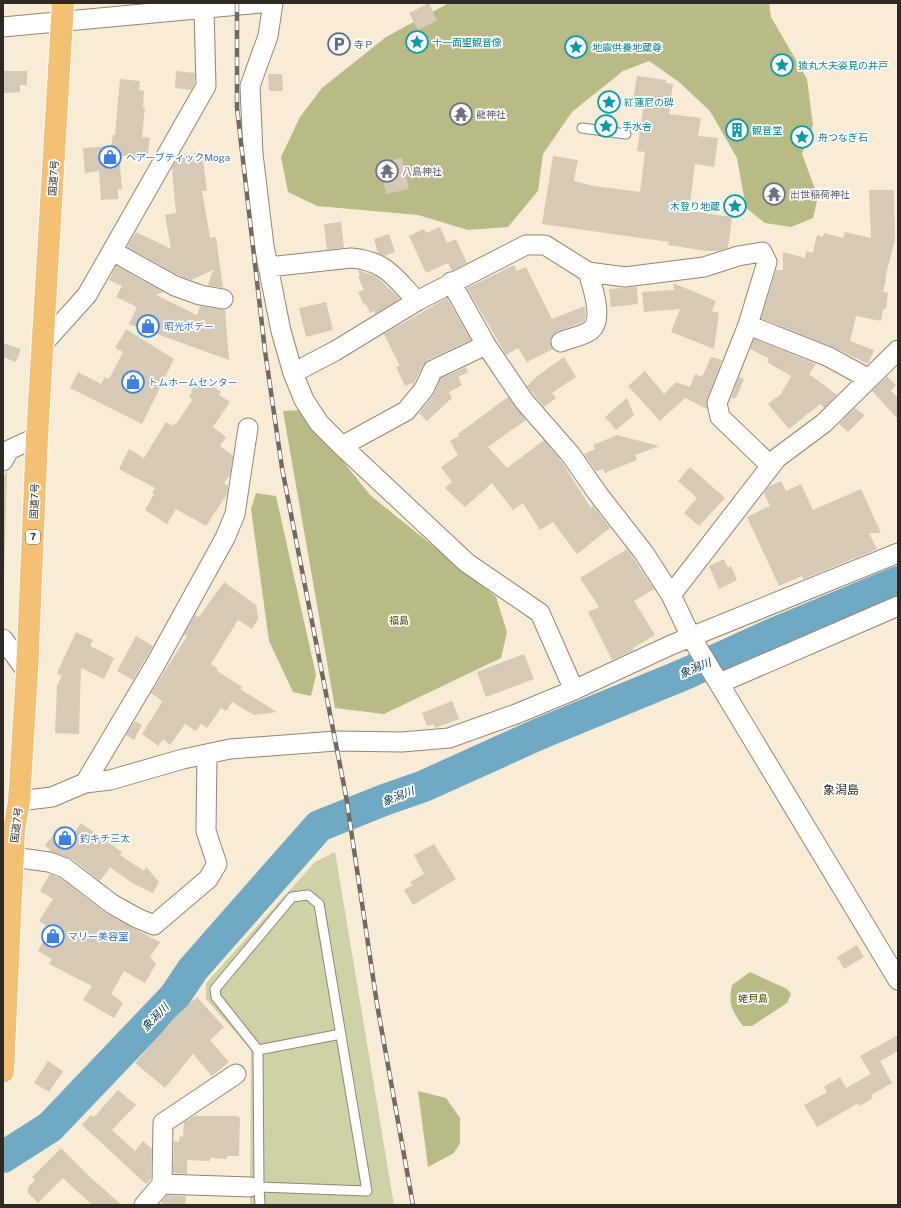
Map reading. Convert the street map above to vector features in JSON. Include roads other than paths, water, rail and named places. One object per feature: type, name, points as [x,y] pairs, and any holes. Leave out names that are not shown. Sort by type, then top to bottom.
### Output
[{"type":"highway","name":"国道7号","points":[[3,1072],[10,844],[19,801],[27,672],[42,345],[63,12]]},
{"type":"street","points":[[3,27],[63,12],[204,8],[260,3]]},
{"type":"street","points":[[273,3],[268,36],[250,86],[253,154],[264,246],[281,331],[293,373],[304,400],[318,423],[467,563],[540,613],[574,690]]},
{"type":"street","points":[[42,345],[87,295],[206,86],[204,8]]},
{"type":"street","points":[[293,373],[334,351],[417,300],[526,245],[545,245],[588,272],[625,277],[704,267],[738,256],[762,252],[767,262],[748,325],[717,403],[720,417],[771,466]]},
{"type":"street","points":[[112,251],[175,286],[200,295],[223,299]]},
{"type":"street","points":[[268,267],[351,258],[365,259],[378,263],[417,300]]},
{"type":"street","points":[[561,342],[591,330],[595,324],[597,311],[588,272]]},
{"type":"street","points":[[451,282],[486,344],[524,401],[571,455],[598,494],[644,553],[671,595],[692,637],[898,980]]},
{"type":"street","points":[[748,325],[829,357],[869,379]]},
{"type":"street","points":[[342,446],[406,411],[424,389],[433,370],[486,344]]},
{"type":"street","points":[[671,595],[777,458],[824,423],[898,350]]},
{"type":"street","points":[[85,783],[155,665],[225,538],[235,514],[248,428]]},
{"type":"street","points":[[3,462],[9,450],[37,437]]},
{"type":"street","points":[[19,801],[52,797],[85,783],[110,780],[230,749],[336,741],[402,742],[449,738],[516,714],[574,690],[692,637],[898,553]]},
{"type":"street","points":[[720,683],[898,606]]},
{"type":"street","points":[[3,639],[27,672]]},
{"type":"street","points":[[10,844],[65,868],[112,904],[137,918],[154,925],[208,878],[217,864],[206,830],[207,754]]},
{"type":"street","points":[[144,1205],[162,1184],[163,1123],[236,1074]]},
{"type":"street","points":[[162,1184],[254,1187]]},
{"type":"lane","points":[[582,128],[626,134]]},
{"type":"lane","points":[[254,1187],[367,1191],[319,904],[308,895],[292,897],[215,989],[216,997],[258,1050],[254,1187],[260,1205]]},
{"type":"lane","points":[[258,1050],[341,1034]]},
{"type":"waterway","name":"象潟川","points":[[3,1157],[50,1127],[175,996],[193,969],[319,826],[424,786],[539,734],[685,674],[773,634],[898,582]]},
{"type":"railway","points":[[237,3],[237,108],[265,351],[282,468],[346,796],[377,1004],[413,1205]]},
{"type":"place","name":"十一面聖観音像","points":[[417,42]]},
{"type":"place","name":"寺Ｐ","points":[[339,44]]},
{"type":"place","name":"地震供養地蔵尊","points":[[576,47]]},
{"type":"place","name":"猿丸大夫姿見の井戸","points":[[782,65]]},
{"type":"place","name":"紅蓮尼の碑","points":[[609,102]]},
{"type":"place","name":"龍神社","points":[[461,114]]},
{"type":"place","name":"手水舎","points":[[606,126]]},
{"type":"place","name":"観音堂","points":[[737,130]]},
{"type":"place","name":"舟つなぎ石","points":[[802,137]]},
{"type":"place","name":"ヘアーブティックMoga","points":[[110,157]]},
{"type":"place","name":"八島神社","points":[[387,171]]},
{"type":"place","name":"出世稲荷神社","points":[[774,194]]},
{"type":"place","name":"木登り地蔵","points":[[735,206]]},
{"type":"place","name":"昭光ボデー","points":[[148,326]]},
{"type":"place","name":"トムホームセンター","points":[[133,382]]},
{"type":"place","name":"釣キチ三太","points":[[65,838]]},
{"type":"place","name":"マリー美容室","points":[[53,936]]},
{"type":"district","name":"象潟島","points":[[841,790]]},
{"type":"park label","name":"福島","points":[[399,620]]},
{"type":"park label","name":"姥貝島","points":[[753,998]]}]
